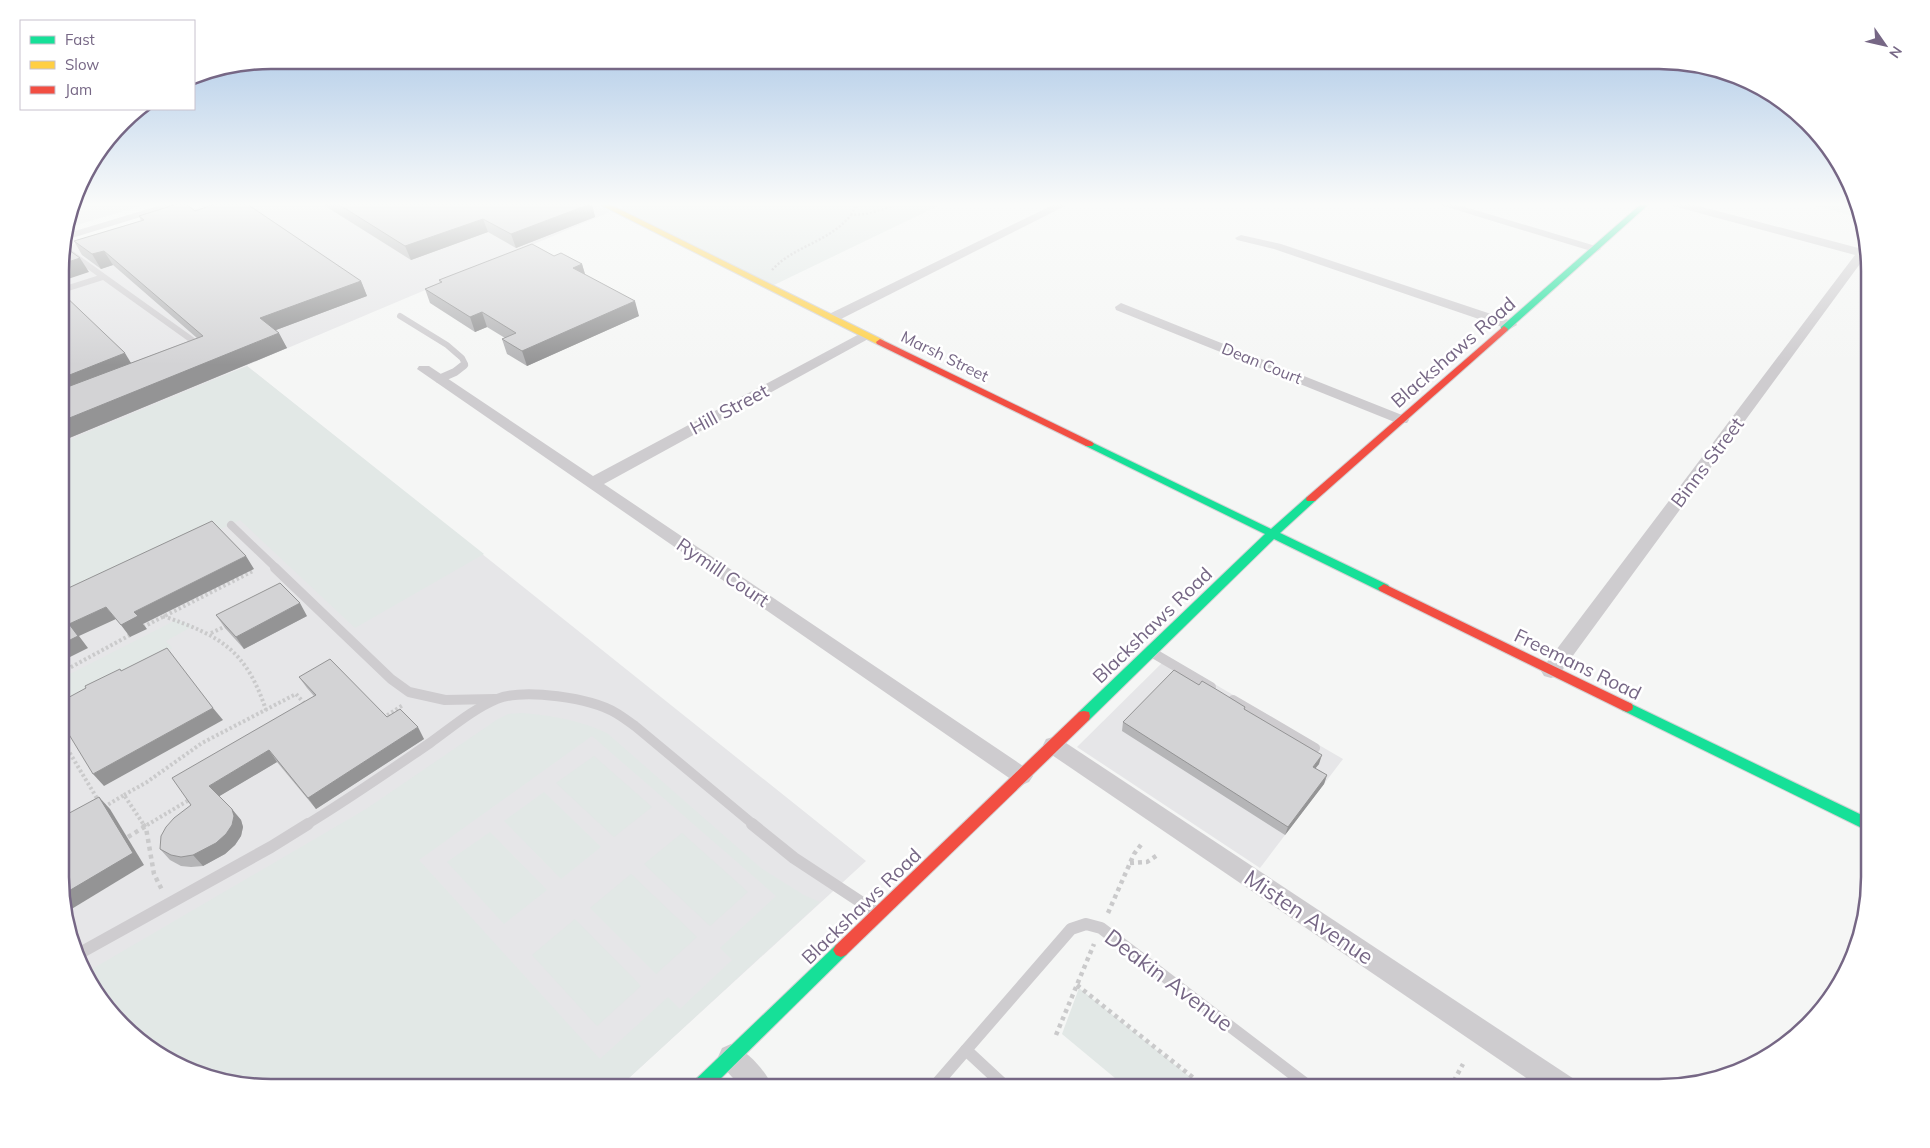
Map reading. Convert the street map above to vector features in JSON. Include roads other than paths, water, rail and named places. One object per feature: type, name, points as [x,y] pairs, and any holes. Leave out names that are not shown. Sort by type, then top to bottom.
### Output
[{"type":"main road","name":"Marsh Street","points":[[709,258],[1272,534]]},
{"type":"main road","name":"Blackshaws Road","points":[[708,1079],[1272,534],[1585,258]]},
{"type":"main road","name":"Freemans Road","points":[[1272,534],[1861,822]]},
{"type":"street","points":[[832,318],[955,258]]},
{"type":"street","points":[[1311,258],[1510,325]]},
{"type":"street","name":"Binns Street","points":[[1551,671],[1861,261]]},
{"type":"street","name":"Dean Court","points":[[1121,307],[1402,420]]},
{"type":"street","name":"Hill Street","points":[[593,483],[865,335]]},
{"type":"street","name":"Rymill Court","points":[[424,369],[1022,776]]},
{"type":"street","name":"Misten Avenue","points":[[1053,746],[1552,1079]]},
{"type":"street","points":[[731,1057],[752,1079]]},
{"type":"lane","points":[[76,258],[192,340],[185,350],[178,354]]},
{"type":"lane","points":[[69,288],[103,277]]},
{"type":"lane","points":[[400,316],[464,360],[465,364],[461,368],[439,379]]},
{"type":"lane","points":[[231,525],[391,679],[409,692],[445,700],[498,699],[525,695],[559,696],[589,703],[614,712],[635,726],[791,855],[879,914]]},
{"type":"lane","points":[[1150,652],[1315,748]]},
{"type":"lane","points":[[83,951],[271,847],[346,801],[469,716],[498,699]]},
{"type":"lane","name":"Deakin Avenue","points":[[941,1079],[1071,929],[1080,924],[1091,924],[1101,928],[1299,1079]]},
{"type":"lane","points":[[966,1050],[997,1079]]}]
